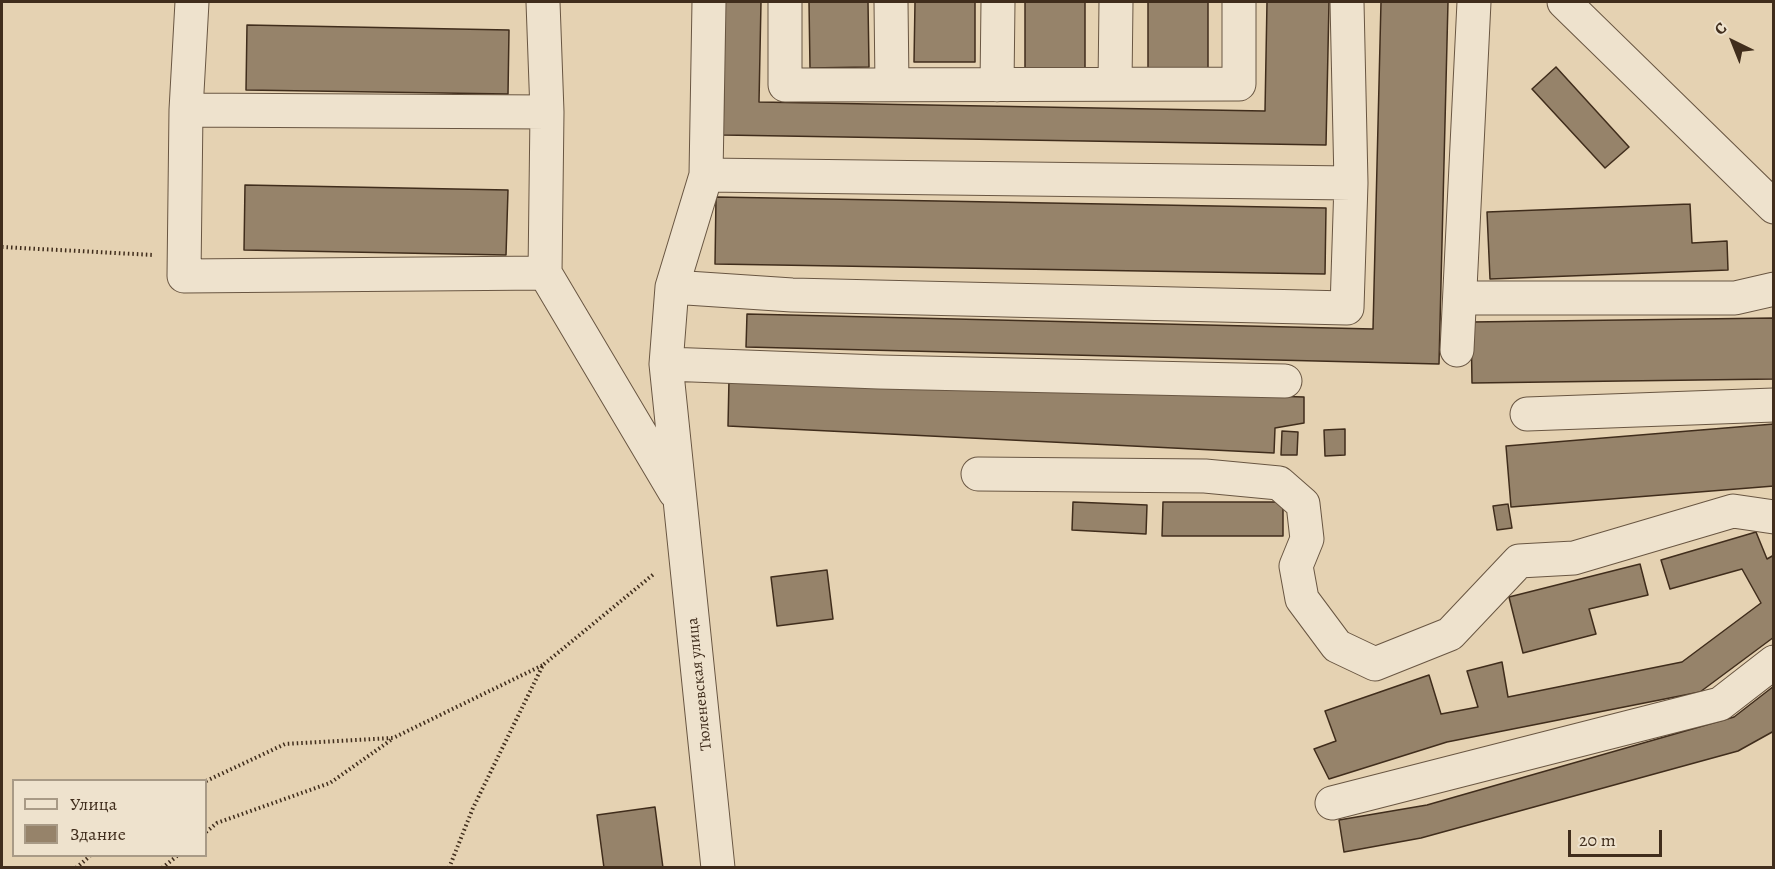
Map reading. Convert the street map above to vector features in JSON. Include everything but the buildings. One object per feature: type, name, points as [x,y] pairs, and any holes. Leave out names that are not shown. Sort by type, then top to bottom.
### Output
[{"type":"street","points":[[192,2],[186,110],[184,276],[545,273]]},
{"type":"street","points":[[543,2],[547,112],[545,273],[681,501]]},
{"type":"street","points":[[544,34],[568,2]]},
{"type":"street","name":"Тюленевская улица","points":[[709,2],[706,175],[672,287],[666,364],[718,867]]},
{"type":"street","points":[[785,2],[785,85],[1239,84],[1239,2]]},
{"type":"street","points":[[891,2],[892,85]]},
{"type":"street","points":[[997,85],[998,2]]},
{"type":"street","points":[[1115,84],[1116,2]]},
{"type":"street","points":[[672,287],[792,295],[1347,308],[1351,183],[1347,2]]},
{"type":"street","points":[[1457,350],[1474,2]]},
{"type":"street","points":[[1564,2],[1773,207]]},
{"type":"street","points":[[186,110],[547,112]]},
{"type":"street","points":[[706,175],[1351,183]]},
{"type":"street","points":[[1461,298],[1735,298],[1773,289]]},
{"type":"street","points":[[666,364],[879,372],[1285,381]]},
{"type":"street","points":[[1527,414],[1773,405]]},
{"type":"street","points":[[978,474],[1204,476],[1279,483],[1303,504],[1306,539],[1296,566],[1302,599],[1337,646],[1375,664],[1450,634],[1519,561],[1574,558],[1733,511],[1773,517]]},
{"type":"street","points":[[1332,803],[1720,704],[1773,662]]},
{"type":"path","points":[[2,247],[184,257]]},
{"type":"path","points":[[207,831],[217,823],[330,783],[393,738],[543,665],[686,548]]},
{"type":"path","points":[[449,867],[473,808],[543,665]]},
{"type":"path","points":[[207,781],[285,744],[393,738]]},
{"type":"path","points":[[76,867],[88,857]]},
{"type":"path","points":[[162,867],[174,857]]}]
